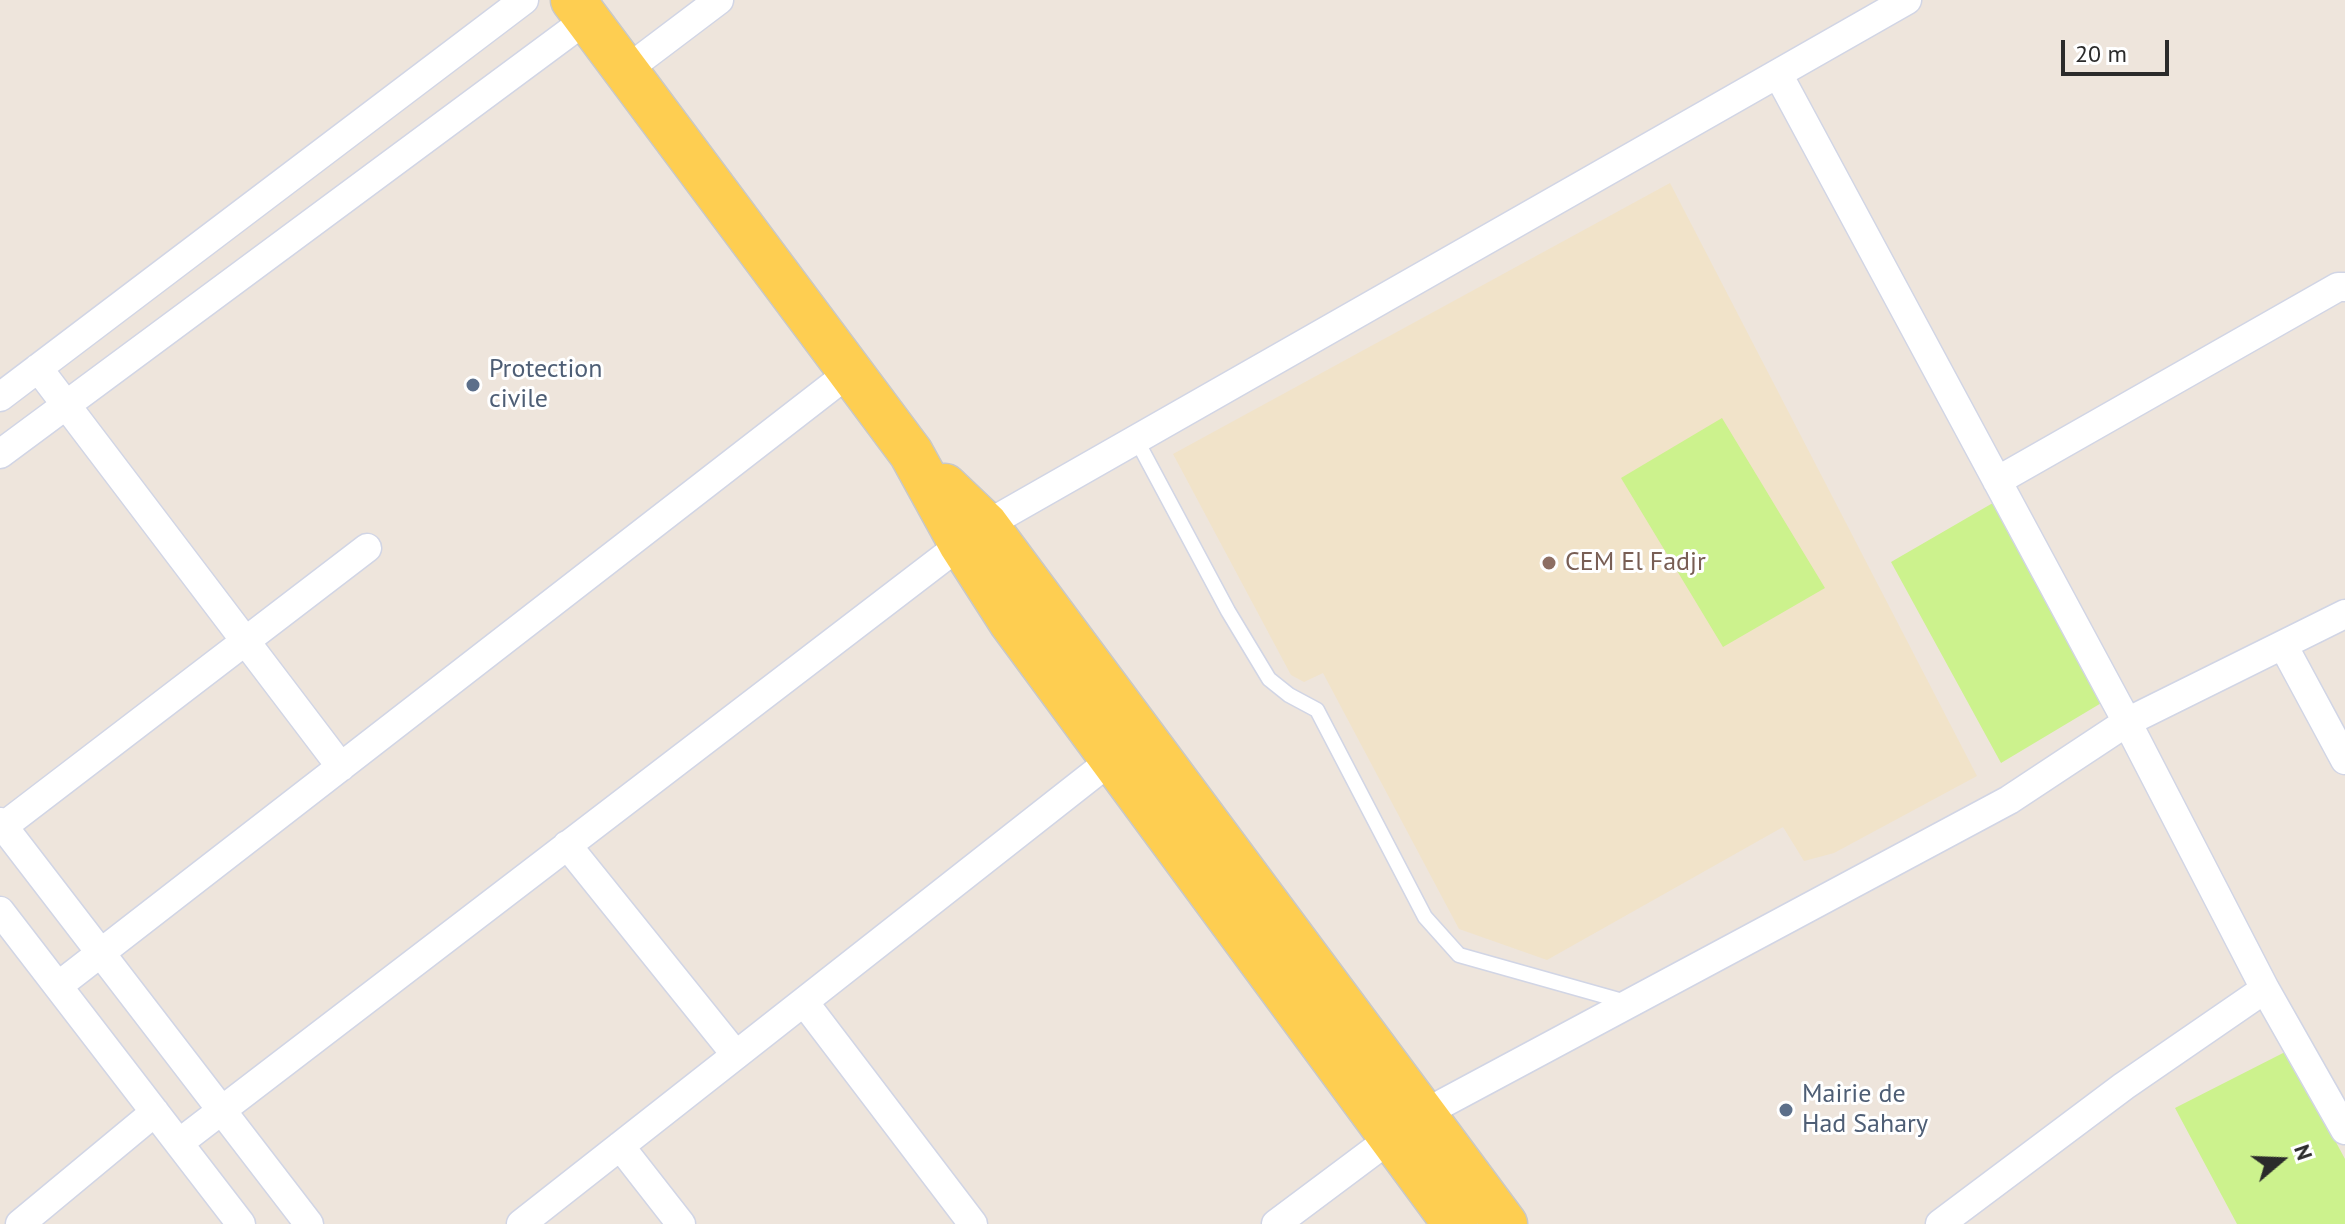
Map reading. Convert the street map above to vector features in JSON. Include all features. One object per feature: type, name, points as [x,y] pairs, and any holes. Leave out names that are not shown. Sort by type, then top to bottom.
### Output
[{"type":"main road","points":[[580,10],[974,534],[1011,622],[1127,748],[1407,1126],[1505,1224]]},
{"type":"main road","points":[[1407,1126],[1455,1224]]},
{"type":"street","points":[[0,397],[524,0]]},
{"type":"street","points":[[625,71],[719,0]]},
{"type":"street","points":[[179,1143],[974,534],[1907,0]]},
{"type":"street","points":[[0,454],[580,10]]},
{"type":"street","points":[[1778,74],[2127,722],[2265,989],[2345,1130]]},
{"type":"street","points":[[1997,481],[2338,287],[2345,287]]},
{"type":"street","points":[[38,368],[341,767]]},
{"type":"street","points":[[58,986],[850,372]]},
{"type":"street","points":[[309,1224],[1,826],[367,548]]},
{"type":"street","points":[[1276,1224],[1407,1126],[2009,800],[2127,722],[2345,614]]},
{"type":"street","points":[[2283,645],[2345,760]]},
{"type":"street","points":[[521,1224],[1127,748]]},
{"type":"street","points":[[567,845],[736,1055]]},
{"type":"street","points":[[0,911],[241,1224]]},
{"type":"street","points":[[1940,1224],[2124,1086],[2265,989]]},
{"type":"street","points":[[804,1002],[973,1224]]},
{"type":"street","points":[[20,1224],[155,1112]]},
{"type":"street","points":[[620,1146],[681,1224]]},
{"type":"lane","points":[[1136,439],[1228,611],[1269,679],[1289,695],[1317,710],[1425,917],[1459,955],[1630,1003]]},
{"type":"shaded area","name":"CEM El Fadjr","points":[[1670,183],[1977,776],[1834,853],[1804,861],[1783,827],[1547,960],[1459,929],[1323,673],[1304,682],[1291,675],[1173,454]]},
{"type":"green space","points":[[1722,418],[1825,588],[1723,647],[1621,478]]},
{"type":"green space","points":[[1998,500],[2103,702],[2001,763],[1891,562]]},
{"type":"green space","points":[[2287,1051],[2345,1159],[2345,1224],[2237,1224],[2175,1108]]},
{"type":"place","name":"Protection civile","points":[[473,385]]},
{"type":"place","name":"CEM El Fadjr","points":[[1549,563]]},
{"type":"place","name":"Mairie de Had Sahary","points":[[1786,1110]]}]
